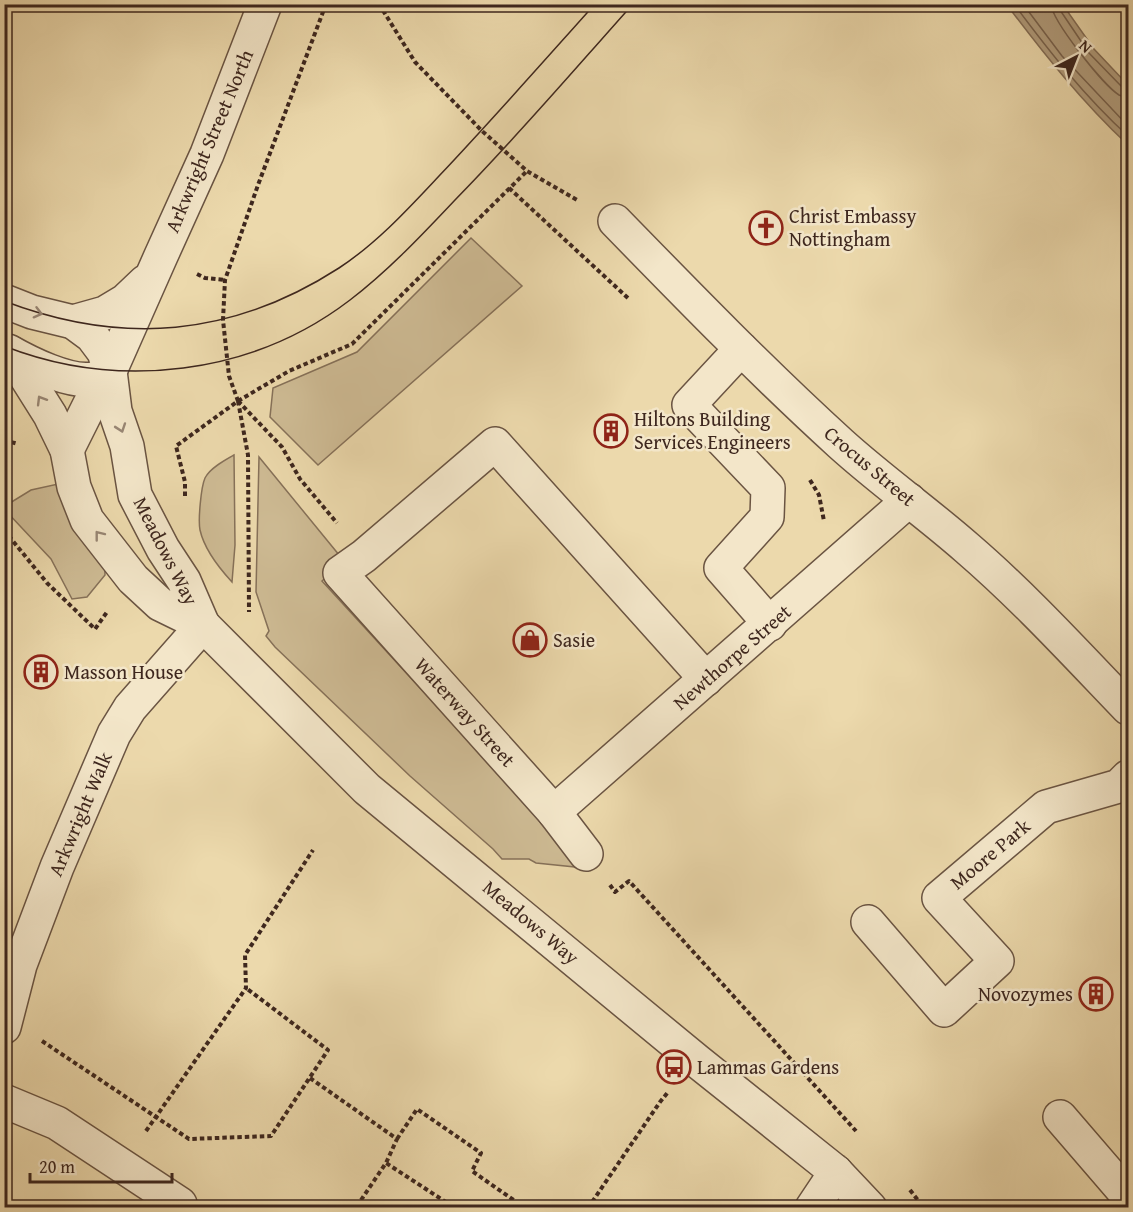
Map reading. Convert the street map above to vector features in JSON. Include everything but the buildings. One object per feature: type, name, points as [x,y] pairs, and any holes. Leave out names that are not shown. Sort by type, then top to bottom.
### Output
[{"type":"street","name":"Arkwright Street North","points":[[110,371],[150,277],[207,154],[266,4]]},
{"type":"street","name":"Crocus Street","points":[[615,221],[741,350],[878,477],[968,549],[1040,617],[1128,708]]},
{"type":"street","name":"Arkwright Street North","points":[[73,322],[105,314],[124,301],[150,277]]},
{"type":"street","name":"Meadows Way","points":[[4,301],[32,312],[73,322],[92,336],[104,352],[110,371],[115,411],[127,446],[135,495],[163,549],[184,581],[203,625]]},
{"type":"street","points":[[741,350],[689,405],[768,488],[766,517],[721,568],[770,624]]},
{"type":"street","name":"Meadows Way","points":[[8,351],[58,374],[79,380],[95,379],[110,371]]},
{"type":"street","name":"Meadows Way","points":[[8,351],[50,415],[67,450],[74,487],[87,520],[133,579],[160,604],[203,625],[367,789],[697,1061],[837,1172],[870,1208]]},
{"type":"street","points":[[67,450],[95,394],[110,371]]},
{"type":"street","name":"Waterway Street","points":[[586,854],[554,812],[340,573],[364,556],[495,444],[706,679]]},
{"type":"street","name":"Newthorpe Street","points":[[554,812],[909,500]]},
{"type":"street","name":"Arkwright Walk","points":[[5,1023],[20,965],[57,867],[114,734],[130,708],[203,625]]},
{"type":"street","name":"Moore Park","points":[[868,922],[944,1010],[997,961],[939,898],[1046,807],[1119,786],[1128,777]]},
{"type":"street","points":[[4,1101],[57,1123],[180,1204]]},
{"type":"street","points":[[1060,1117],[1128,1196]]},
{"type":"street","points":[[812,1208],[837,1172]]},
{"type":"path","points":[[249,671],[248,455],[238,401],[229,376],[223,320],[225,280],[326,4]]},
{"type":"path","points":[[379,4],[416,63],[482,131],[527,171],[615,221]]},
{"type":"path","points":[[184,503],[185,482],[176,446],[238,401],[289,371],[352,344],[527,171]]},
{"type":"path","points":[[4,530],[47,583],[95,629]]},
{"type":"path","points":[[121,1164],[246,988],[244,955],[313,850]]},
{"type":"path","points":[[586,854],[615,892],[629,881],[861,1136]]},
{"type":"path","points":[[5,1023],[189,1139],[271,1136],[328,1050],[246,988]]},
{"type":"path","points":[[588,1208],[660,1102],[697,1061]]},
{"type":"path","points":[[310,1078],[397,1139]]},
{"type":"path","points":[[362,1200],[417,1109],[481,1153],[472,1171],[525,1208]]},
{"type":"path","points":[[386,1163],[455,1208]]},
{"type":"path","points":[[909,1189],[921,1204],[918,1208]]},
{"type":"shaded area","points":[[471,238],[522,286],[318,465],[270,417],[273,388],[357,352]]},
{"type":"shaded area","points":[[234,455],[235,545],[232,582],[205,544],[199,519],[201,496],[207,474]]},
{"type":"shaded area","points":[[259,457],[344,561],[322,581],[585,868],[536,863],[529,859],[502,859],[410,776],[266,636],[269,631],[256,592]]},
{"type":"shaded area","points":[[58,484],[104,542],[105,575],[87,597],[72,599],[51,559],[5,510],[5,506],[31,490]]},
{"type":"water","points":[[1007,5],[1063,5],[1094,49],[1128,85],[1128,145],[1064,77]]},
{"type":"tram line","points":[[4,301],[91,325],[134,329],[176,327],[217,321],[258,309],[299,291],[339,268],[392,225],[595,4]]},
{"type":"tram line","points":[[4,346],[48,360],[93,368],[138,371],[183,368],[228,359],[271,345],[312,325],[350,300],[391,265],[501,152],[633,4]]},
{"type":"place","name":"Christ Embassy Nottingham","points":[[766,228]]},
{"type":"place","name":"Hiltons Building Services Engineers","points":[[611,431]]},
{"type":"place","name":"Sasie","points":[[530,640]]},
{"type":"place","name":"Masson House","points":[[41,672]]},
{"type":"place","name":"Novozymes","points":[[1096,994]]},
{"type":"place","name":"Lammas Gardens","points":[[674,1067]]}]
